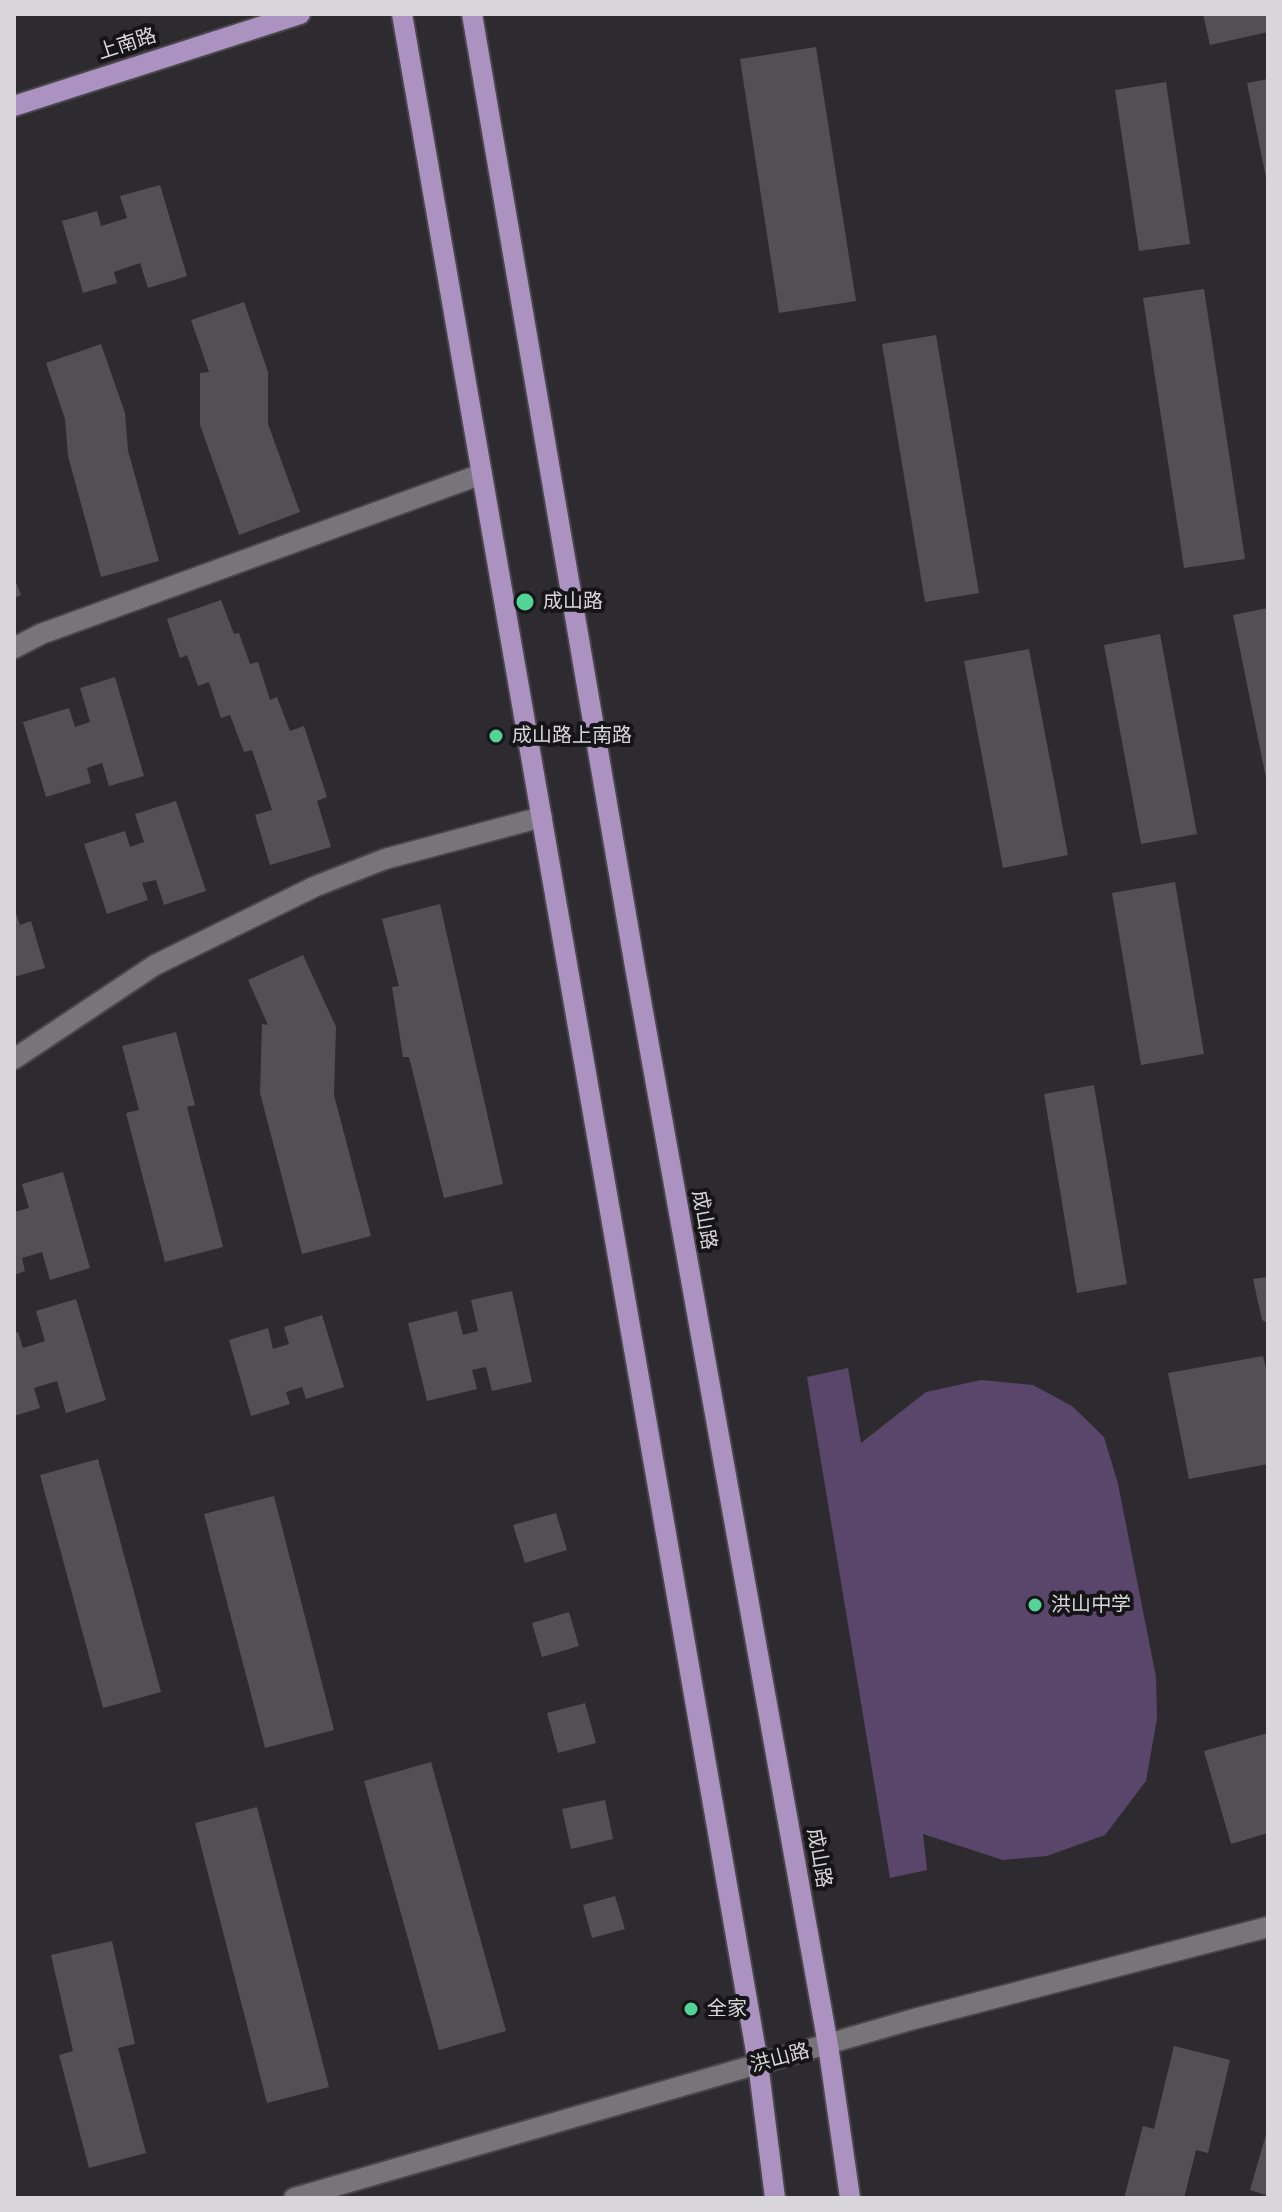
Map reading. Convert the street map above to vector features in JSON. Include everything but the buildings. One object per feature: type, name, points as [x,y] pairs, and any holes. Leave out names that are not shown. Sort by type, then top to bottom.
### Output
[{"type":"main road","name":"上南路","points":[[14,106],[300,14]]},
{"type":"main road","points":[[402,14],[758,2063],[775,2198]]},
{"type":"main road","name":"成山路","points":[[472,14],[632,951],[828,2045],[850,2198]]},
{"type":"street","points":[[14,648],[41,634],[482,474]]},
{"type":"street","points":[[14,1059],[155,965],[316,886],[385,859],[542,817]]},
{"type":"street","name":"洪山路","points":[[294,2198],[758,2063],[1268,1927]]},
{"type":"shaded area","points":[[848,1368],[861,1443],[926,1392],[981,1380],[1033,1385],[1072,1406],[1104,1437],[1118,1484],[1156,1677],[1157,1718],[1146,1781],[1105,1835],[1047,1856],[1003,1860],[923,1834],[927,1870],[890,1878],[807,1377]]},
{"type":"place","name":"成山路","points":[[525,602]]},
{"type":"place","name":"成山路上南路","points":[[496,736]]},
{"type":"place","name":"洪山中学","points":[[1035,1605]]},
{"type":"place","name":"全家","points":[[691,2009]]}]
